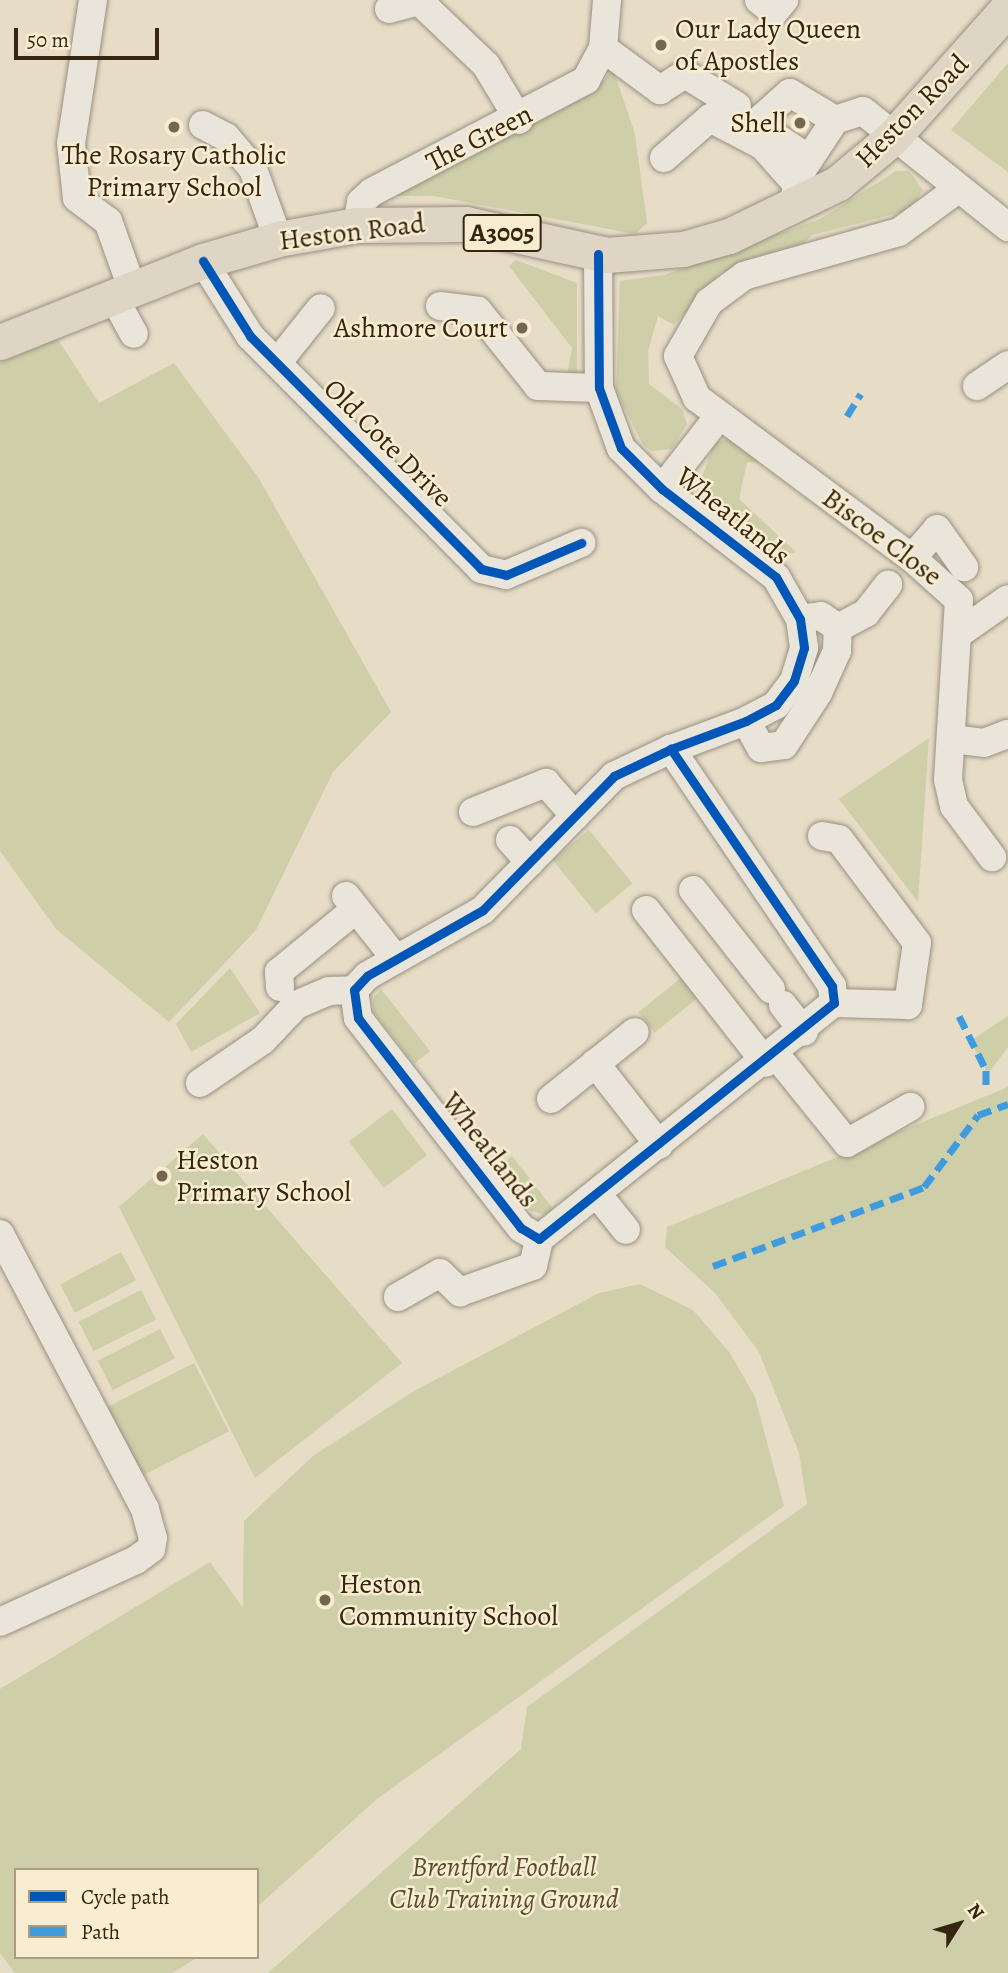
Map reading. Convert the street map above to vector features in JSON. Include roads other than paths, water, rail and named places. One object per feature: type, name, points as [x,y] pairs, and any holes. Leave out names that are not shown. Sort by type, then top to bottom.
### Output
[{"type":"main road","name":"Heston Road","points":[[0,342],[203,261],[278,239],[357,225],[466,224],[598,254],[683,249],[799,184],[838,183],[892,138],[1008,8]]},
{"type":"street","points":[[93,0],[71,143],[77,198],[108,222],[122,292],[134,334]]},
{"type":"street","points":[[607,0],[603,48],[660,90],[685,74],[737,106]]},
{"type":"street","points":[[759,0],[774,12],[784,0]]},
{"type":"street","points":[[389,9],[419,1],[486,65],[519,120]]},
{"type":"street","name":"The Green","points":[[357,225],[361,202],[372,192],[519,120],[586,80],[603,48]]},
{"type":"street","points":[[799,184],[768,132],[763,117],[790,93],[835,120]]},
{"type":"street","points":[[799,184],[835,120],[863,111],[892,138],[1008,227]]},
{"type":"street","points":[[664,158],[710,118],[763,146],[799,184]]},
{"type":"street","points":[[203,125],[226,137],[253,169],[278,239]]},
{"type":"street","name":"Biscoe Close","points":[[958,189],[899,232],[744,276],[709,302],[685,336],[678,356],[683,375],[719,416],[834,489],[959,600],[961,632],[948,780],[954,806],[992,857]]},
{"type":"street","name":"Wheatlands","points":[[598,254],[599,388],[621,448],[662,489],[776,578],[800,620],[804,648],[794,681],[776,705],[746,721],[671,749],[614,776],[483,910],[396,959],[354,990],[358,1018],[521,1228],[539,1239],[771,1059],[834,1003]]},
{"type":"street","name":"Old Cote Drive","points":[[203,261],[223,302],[277,363],[481,569],[506,575],[582,543]]},
{"type":"street","points":[[440,306],[478,311],[538,386],[599,388]]},
{"type":"street","points":[[277,363],[321,308]]},
{"type":"street","points":[[977,386],[1008,365]]},
{"type":"street","points":[[662,489],[719,416]]},
{"type":"street","points":[[912,558],[937,529],[964,567]]},
{"type":"street","points":[[838,628],[866,613],[888,585]]},
{"type":"street","points":[[961,632],[1008,599]]},
{"type":"street","points":[[800,620],[821,616],[838,628]]},
{"type":"street","points":[[746,721],[761,748],[784,745],[823,683],[837,651],[838,628]]},
{"type":"street","points":[[952,739],[984,743],[1008,733]]},
{"type":"street","points":[[671,749],[832,986],[834,1003],[908,1005],[916,943],[838,839],[822,836]]},
{"type":"street","points":[[473,812],[546,783],[575,816]]},
{"type":"street","points":[[510,840],[530,862]]},
{"type":"street","points":[[693,890],[804,1032]]},
{"type":"street","points":[[280,987],[279,972],[351,902],[396,959]]},
{"type":"street","points":[[646,910],[771,1059],[847,1143],[909,1107]]},
{"type":"street","points":[[200,1083],[263,1040],[296,1005],[322,993],[354,990]]},
{"type":"street","points":[[551,1098],[635,1032]]},
{"type":"street","points":[[595,1063],[659,1145]]},
{"type":"street","points":[[597,1194],[626,1230]]},
{"type":"street","points":[[0,1234],[145,1508],[153,1538],[151,1549],[136,1560],[0,1622]]},
{"type":"street","points":[[398,1297],[440,1273],[460,1292],[533,1266],[539,1239]]},
{"type":"place","name":"Our Lady Queen of Apostles","points":[[661,45]]},
{"type":"place","name":"Shell","points":[[800,123]]},
{"type":"place","name":"The Rosary Catholic Primary School","points":[[174,127]]},
{"type":"place","name":"Ashmore Court","points":[[522,328]]},
{"type":"place","name":"Heston Primary School","points":[[162,1176]]},
{"type":"place","name":"Heston Community School","points":[[325,1600]]},
{"type":"park label","name":"Brentford Football Club Training Ground","points":[[504,1883]]}]
